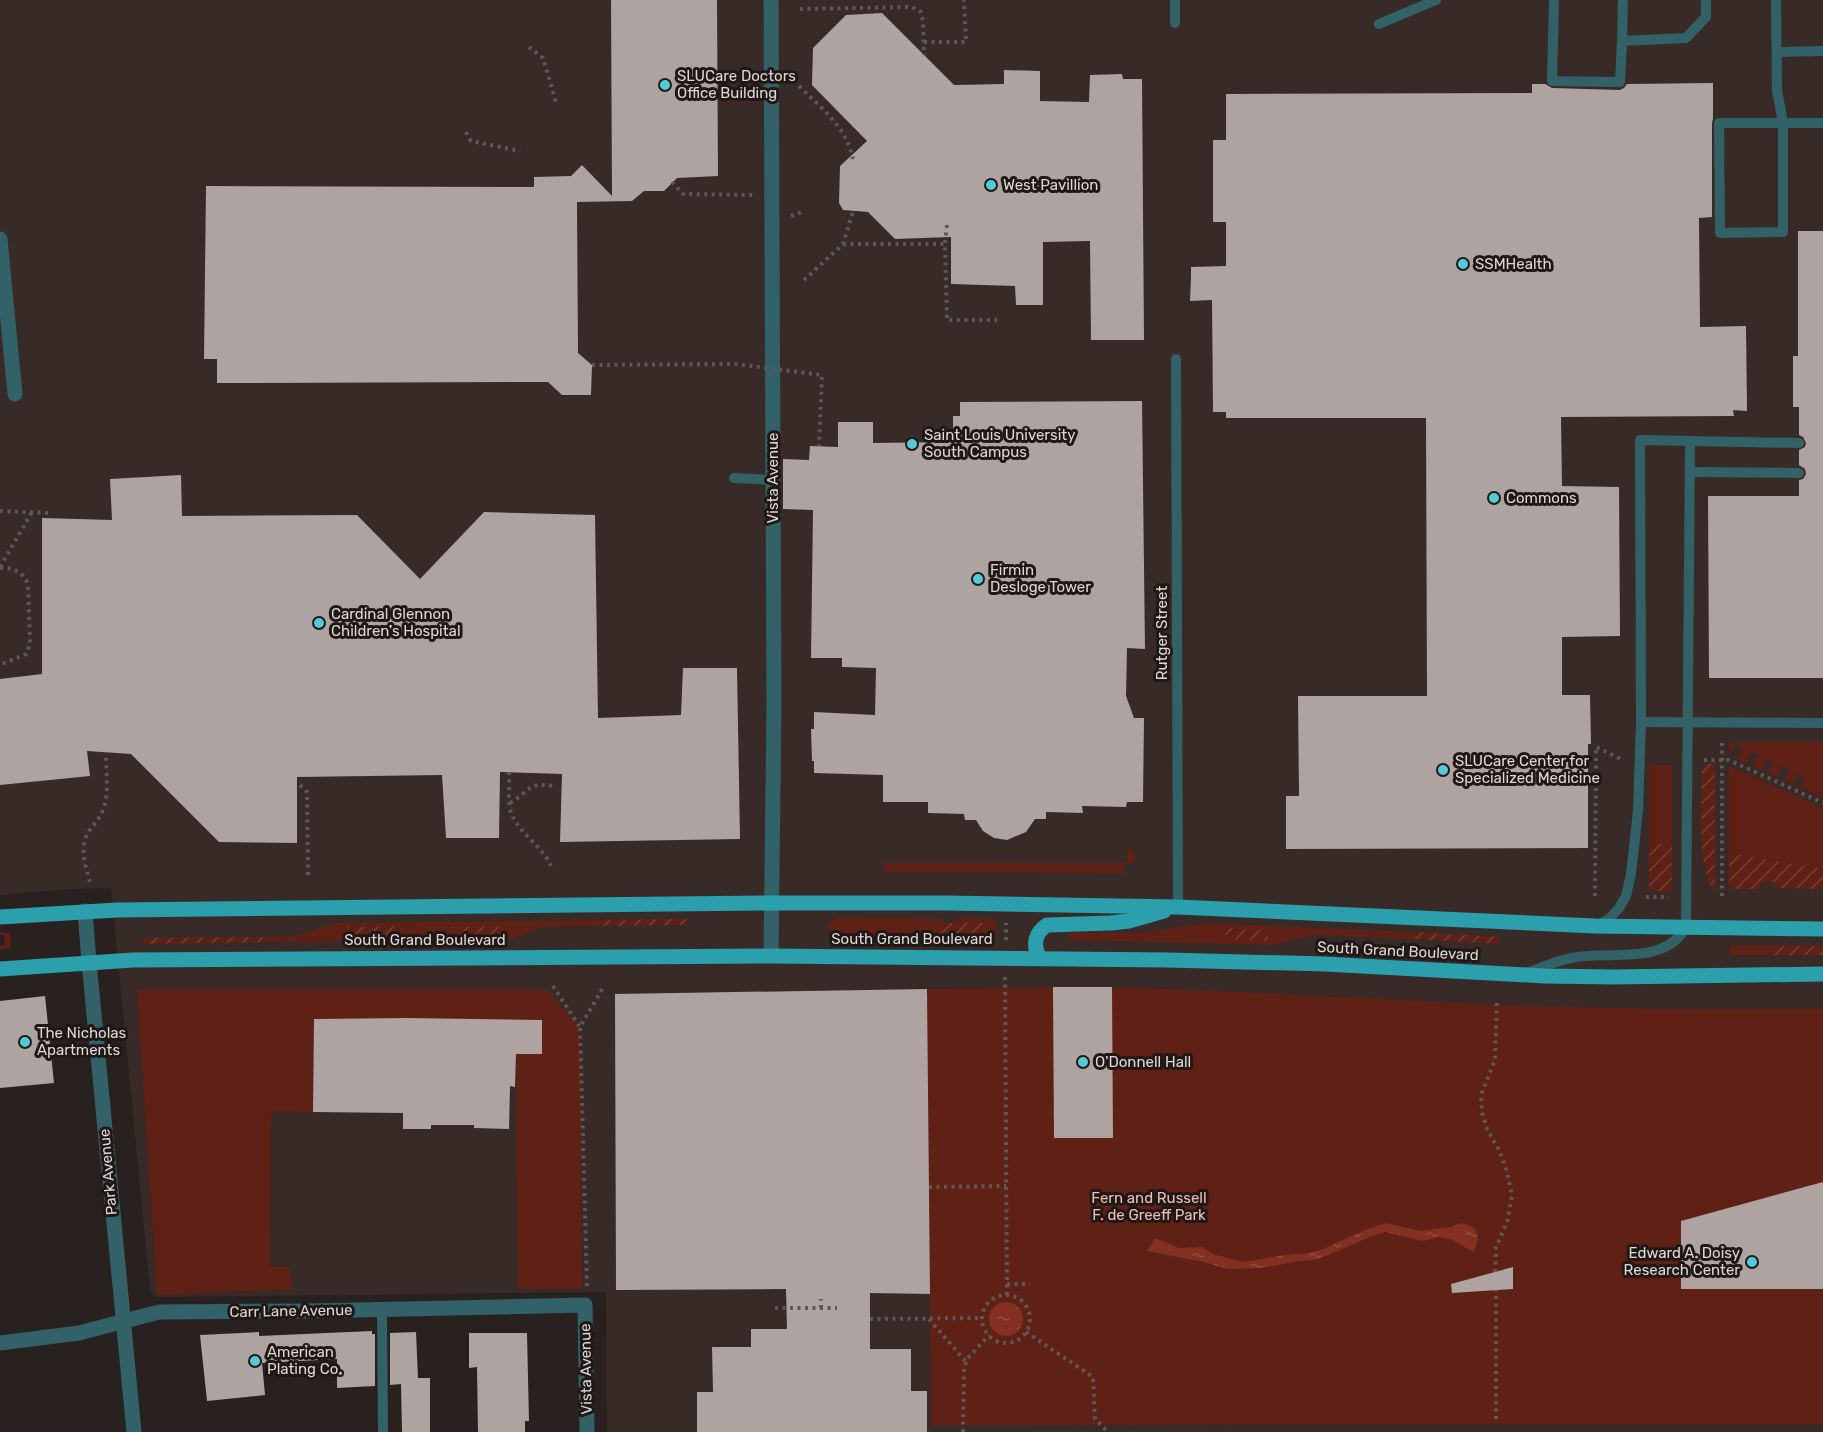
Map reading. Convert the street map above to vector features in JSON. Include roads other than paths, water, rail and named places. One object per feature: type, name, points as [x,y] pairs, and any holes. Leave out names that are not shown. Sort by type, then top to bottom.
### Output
[{"type":"main road","points":[[0,917],[85,911],[772,903],[1178,907],[1595,926],[1823,929]]},
{"type":"main road","points":[[1040,958],[1035,945],[1036,936],[1040,929],[1047,925],[1128,921],[1178,907]]},
{"type":"main road","name":"South Grand Boulevard","points":[[0,969],[133,960],[771,956],[1040,958],[1325,964],[1523,975],[1614,977],[1823,974]]},
{"type":"street","name":"Vista Avenue","points":[[771,0],[774,705],[771,956]]},
{"type":"street","points":[[0,240],[15,394]]},
{"type":"street","name":"Park Avenue","points":[[85,911],[134,1432]]},
{"type":"street","name":"Vista Avenue","points":[[585,1305],[587,1432]]},
{"type":"street","name":"Carr Lane Avenue","points":[[0,1343],[80,1334],[159,1312],[585,1305]]},
{"type":"lane","points":[[1175,0],[1175,23]]},
{"type":"lane","points":[[1379,24],[1436,0]]},
{"type":"lane","points":[[1554,0],[1552,81],[1620,82],[1623,0]]},
{"type":"lane","points":[[1622,40],[1686,38],[1706,17],[1706,0]]},
{"type":"lane","points":[[1776,0],[1777,90],[1784,123],[1783,232],[1720,233],[1719,123],[1784,123],[1823,123]]},
{"type":"lane","points":[[1777,52],[1823,51]]},
{"type":"lane","name":"Rutger Street","points":[[1176,358],[1178,907]]},
{"type":"lane","points":[[1595,926],[1609,919],[1626,896],[1631,874],[1640,786],[1640,440],[1799,442]]},
{"type":"lane","points":[[1523,975],[1572,958],[1648,952],[1677,941],[1686,927],[1690,441]]},
{"type":"lane","points":[[1690,472],[1799,473]]},
{"type":"lane","points":[[734,478],[773,480]]},
{"type":"lane","points":[[1641,722],[1823,723]]},
{"type":"lane","points":[[382,1310],[383,1432]]},
{"type":"water","points":[[1386,1223],[1420,1231],[1451,1227],[1462,1223],[1475,1228],[1478,1239],[1474,1252],[1450,1239],[1438,1237],[1424,1241],[1385,1232],[1319,1259],[1262,1268],[1228,1269],[1147,1251],[1155,1238],[1179,1248],[1202,1247],[1213,1254],[1242,1262],[1321,1250]]},
{"type":"water","points":[[1006,1302],[1018,1307],[1023,1319],[1018,1331],[1006,1336],[994,1331],[989,1319],[994,1307]]},
{"type":"place","name":"SLUCare Doctors Office Building","points":[[665,85]]},
{"type":"place","name":"West Pavillion","points":[[991,185]]},
{"type":"place","name":"SSMHealth","points":[[1463,264]]},
{"type":"place","name":"Saint Louis University South Campus","points":[[912,444]]},
{"type":"place","name":"Commons","points":[[1494,498]]},
{"type":"place","name":"Firmin Desloge Tower","points":[[978,579]]},
{"type":"place","name":"Cardinal Glennon Children's Hospital","points":[[319,623]]},
{"type":"place","name":"SLUCare Center for Specialized Medicine","points":[[1443,770]]},
{"type":"place","name":"The Nicholas Apartments","points":[[25,1042]]},
{"type":"place","name":"O'Donnell Hall","points":[[1083,1062]]},
{"type":"place","name":"Edward A. Doisy Research Center","points":[[1752,1262]]},
{"type":"place","name":"American Plating Co.","points":[[255,1361]]},
{"type":"park label","name":"Fern and Russell F. de Greeff Park","points":[[1149,1206]]}]
